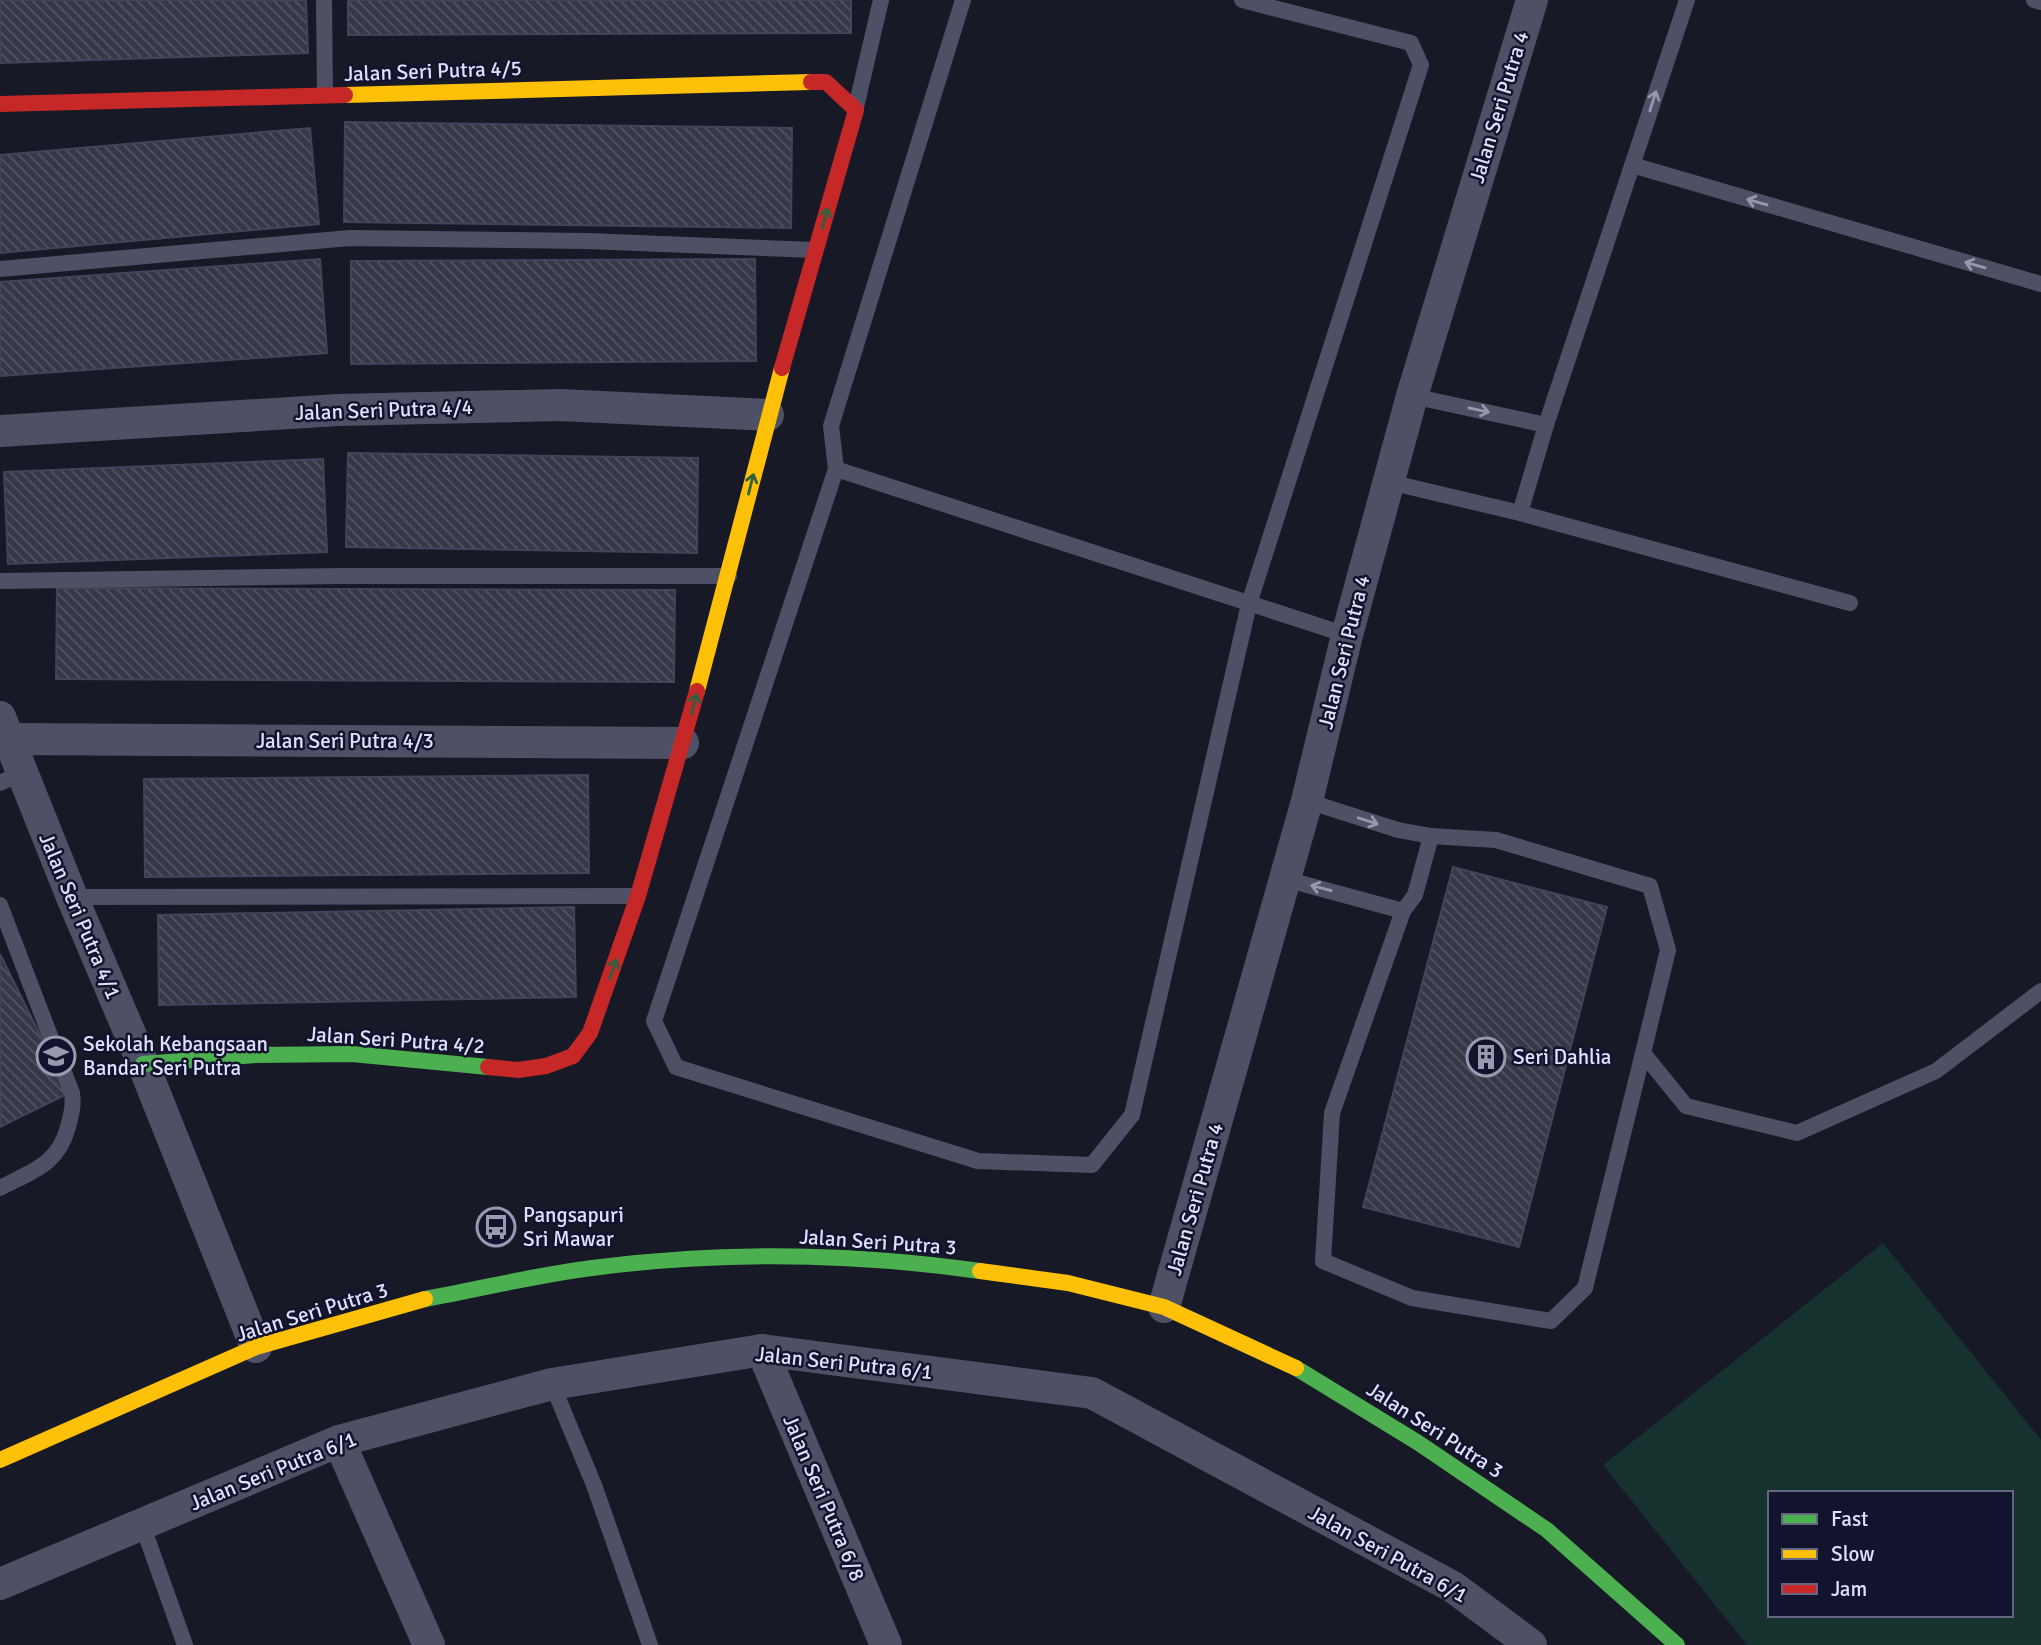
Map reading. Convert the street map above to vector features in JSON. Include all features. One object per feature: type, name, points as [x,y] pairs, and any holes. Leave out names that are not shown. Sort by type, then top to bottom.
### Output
[{"type":"street","name":"Jalan Seri Putra 4","points":[[1164,1307],[1286,879],[1412,396],[1532,0]]},
{"type":"street","name":"Jalan Seri Putra 4/5","points":[[0,104],[826,82],[856,110]]},
{"type":"street","points":[[638,896],[729,576],[768,415],[856,110]]},
{"type":"street","name":"Jalan Seri Putra 4/4","points":[[0,431],[338,410],[560,405],[768,415]]},
{"type":"street","name":"Jalan Seri Putra 4/3","points":[[4,728],[683,743]]},
{"type":"street","name":"Jalan Seri Putra 4/1","points":[[4,728],[11,778],[72,897],[143,1064],[256,1347]]},
{"type":"street","name":"Jalan Seri Putra 4/2","points":[[143,1064],[256,1055],[352,1054],[518,1070],[546,1066],[573,1056],[590,1033],[638,896]]},
{"type":"street","name":"Jalan Seri Putra 3","points":[[5,1454],[256,1347],[422,1300],[592,1268],[753,1255],[926,1263],[1068,1283],[1164,1307],[1306,1372],[1418,1442],[1547,1530],[1677,1645]]},
{"type":"street","name":"Jalan Seri Putra 6/1","points":[[0,1584],[339,1441],[552,1384],[762,1350],[1092,1393],[1453,1587],[1531,1645]]},
{"type":"street","name":"Jalan Seri Putra 6/8","points":[[762,1350],[886,1645]]},
{"type":"street","points":[[339,1441],[429,1645]]},
{"type":"lane","points":[[324,0],[325,95]]},
{"type":"lane","points":[[856,110],[881,0]]},
{"type":"lane","points":[[963,0],[831,426],[836,469],[654,1021],[676,1067],[978,1161],[1092,1165],[1132,1115],[1250,604],[1421,65],[1411,43],[1242,0]]},
{"type":"lane","points":[[1520,513],[1546,425],[1687,0]]},
{"type":"lane","points":[[2034,0],[2041,2]]},
{"type":"lane","points":[[1632,165],[2041,284]]},
{"type":"lane","points":[[0,270],[350,238],[587,241],[816,250]]},
{"type":"lane","points":[[1412,396],[1546,425]]},
{"type":"lane","points":[[836,469],[1348,635]]},
{"type":"lane","points":[[1389,482],[1520,513],[1850,603]]},
{"type":"lane","points":[[0,580],[340,576],[729,576]]},
{"type":"lane","points":[[1307,801],[1398,830],[1431,836],[1496,840],[1650,886],[1668,950],[1585,1288],[1551,1321],[1412,1298],[1323,1261],[1332,1113],[1404,911],[1415,895],[1431,836]]},
{"type":"lane","points":[[1286,879],[1404,911]]},
{"type":"lane","points":[[72,897],[638,896]]},
{"type":"lane","points":[[0,905],[74,1104],[63,1145],[49,1161],[0,1188]]},
{"type":"lane","points":[[1643,1053],[1686,1106],[1797,1133],[1936,1071],[2041,991]]},
{"type":"lane","points":[[552,1384],[594,1485],[650,1645]]},
{"type":"lane","points":[[142,1524],[185,1645]]},
{"type":"green space","points":[[1883,1243],[2041,1440],[2041,1645],[1747,1645],[1603,1465]]},
{"type":"building","points":[[0,0],[306,0],[308,53],[0,63]]},
{"type":"building","points":[[348,0],[851,0],[851,33],[348,35]]},
{"type":"building","points":[[345,122],[792,128],[791,228],[344,222]]},
{"type":"building","points":[[310,128],[319,224],[0,253],[0,155]]},
{"type":"building","points":[[320,259],[327,353],[0,376],[0,282]]},
{"type":"building","points":[[755,259],[756,361],[351,364],[351,261]]},
{"type":"building","points":[[348,453],[698,458],[697,553],[346,547]]},
{"type":"building","points":[[323,459],[327,552],[8,564],[4,472]]},
{"type":"building","points":[[57,588],[675,590],[674,682],[56,679]]},
{"type":"building","points":[[588,775],[589,873],[145,877],[144,779]]},
{"type":"building","name":"Seri Dahlia","points":[[1453,867],[1607,907],[1519,1247],[1363,1207]]},
{"type":"building","points":[[574,907],[576,997],[159,1005],[158,915]]},
{"type":"building","points":[[0,954],[69,1093],[0,1127]]},
{"type":"traffic: fast","points":[[143,1064],[256,1055],[352,1054],[488,1067]]},
{"type":"traffic: fast","points":[[425,1299],[571,1271],[689,1259],[786,1256],[835,1258],[980,1271]]},
{"type":"traffic: fast","points":[[1296,1368],[1417,1442],[1547,1530],[1677,1645]]},
{"type":"traffic: slow","points":[[345,95],[811,82]]},
{"type":"traffic: slow","points":[[697,691],[782,368]]},
{"type":"traffic: slow","points":[[980,1271],[1068,1283],[1164,1307],[1296,1368]]},
{"type":"traffic: slow","points":[[0,1460],[256,1347],[425,1299]]},
{"type":"traffic: jam","points":[[782,368],[856,110],[826,82],[811,82]]},
{"type":"traffic: jam","points":[[0,104],[345,95]]},
{"type":"traffic: jam","points":[[488,1067],[518,1070],[546,1066],[573,1056],[590,1033],[638,896],[697,691]]},
{"type":"place","name":"Sekolah Kebangsaan Bandar Seri Putra","points":[[56,1056]]},
{"type":"place","name":"Seri Dahlia","points":[[1486,1057]]},
{"type":"place","name":"Pangsapuri Sri Mawar","points":[[496,1227]]}]
